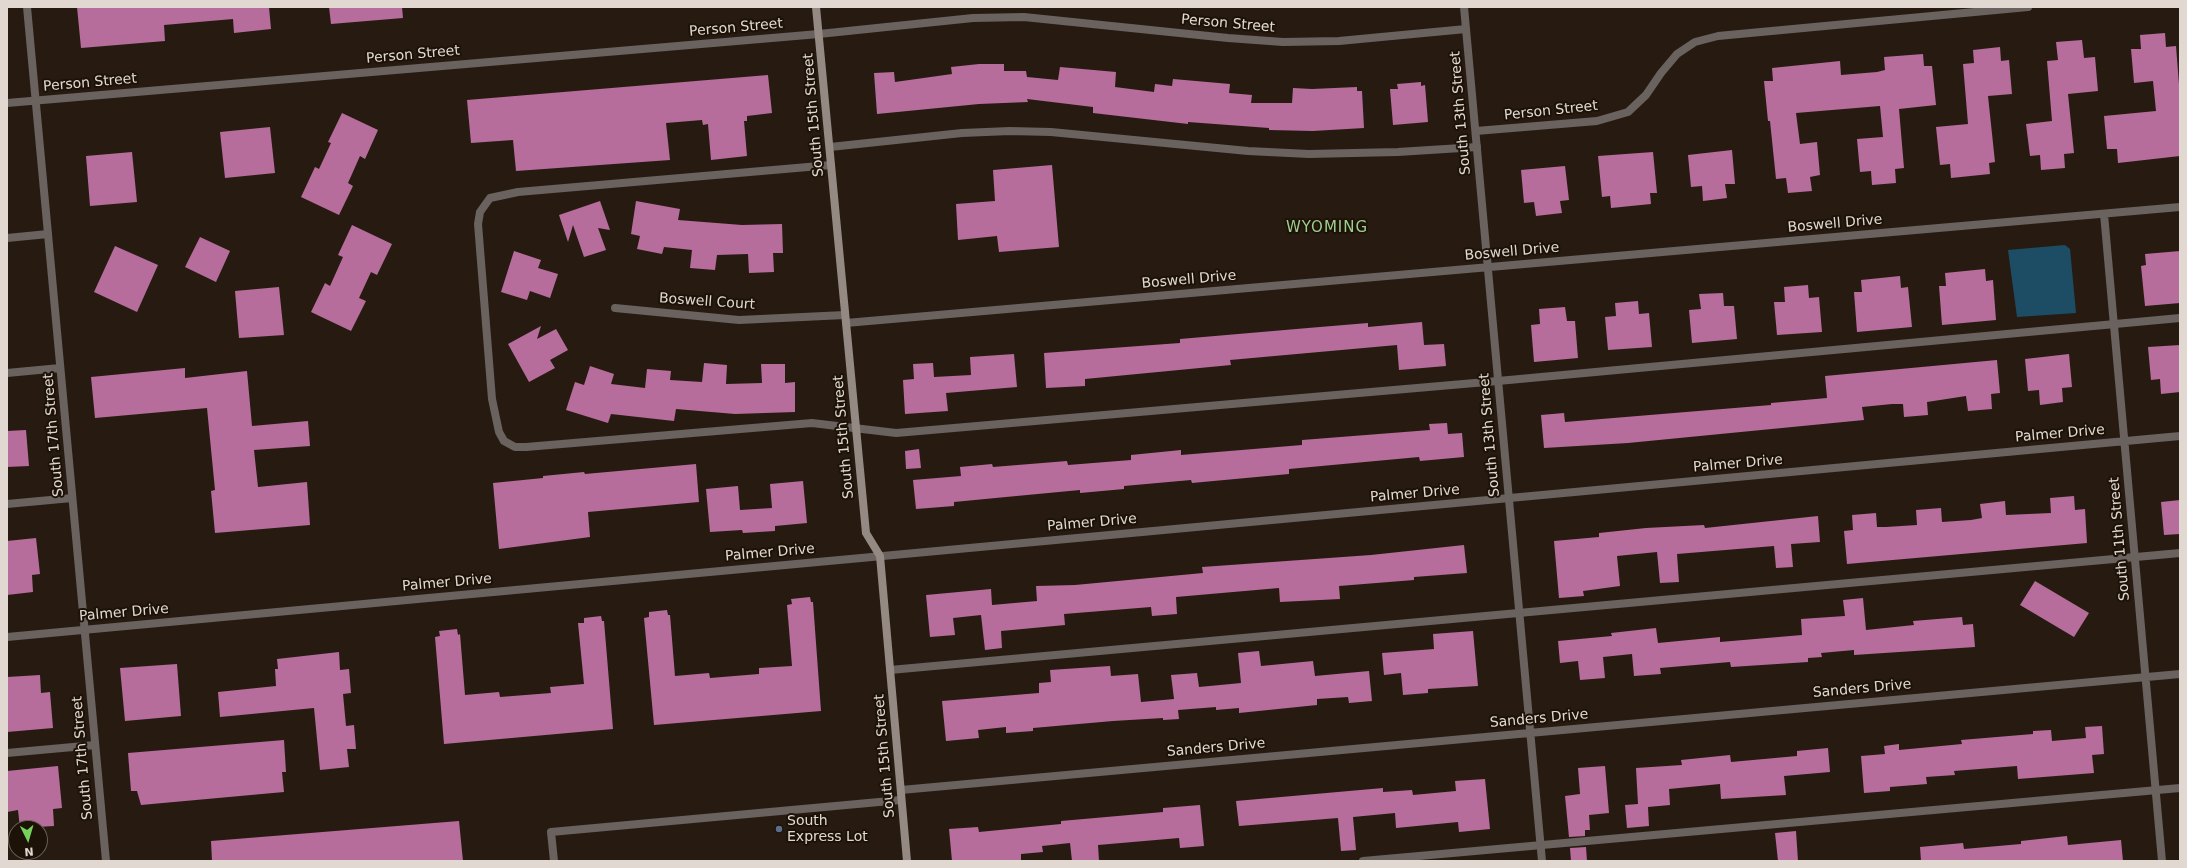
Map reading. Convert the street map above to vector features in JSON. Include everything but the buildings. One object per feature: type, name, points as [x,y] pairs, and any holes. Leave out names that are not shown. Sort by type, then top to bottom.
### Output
[{"type":"main road","name":"South 15th Street","points":[[816,7],[866,533],[880,556],[907,861]]},
{"type":"street","name":"South 17th Street","points":[[27,7],[106,861]]},
{"type":"street","name":"South 13th Street","points":[[1464,7],[1542,861]]},
{"type":"street","name":"Person Street","points":[[1476,132],[1597,121],[1628,112],[1646,95],[1676,54],[1695,42],[1718,36],[2028,7]]},
{"type":"street","name":"Person Street","points":[[7,103],[819,34],[973,18],[1024,16],[1228,38],[1284,42],[1339,41],[1466,29]]},
{"type":"street","points":[[830,147],[962,133],[1010,131],[1051,132],[1256,152],[1309,154],[1477,148]]},
{"type":"street","points":[[831,165],[518,192],[490,198],[480,212],[478,224],[492,399],[499,432],[504,441],[515,447],[812,423],[896,433],[1498,381],[2180,318]]},
{"type":"street","name":"Boswell Drive","points":[[846,319],[1488,267],[2180,207]]},
{"type":"street","name":"South 11th Street","points":[[2104,214],[2162,861]]},
{"type":"street","points":[[7,238],[48,234]]},
{"type":"street","name":"Boswell Court","points":[[614,308],[739,320],[846,319]]},
{"type":"street","points":[[7,373],[60,368]]},
{"type":"street","name":"Palmer Drive","points":[[7,637],[2180,436]]},
{"type":"street","points":[[7,504],[72,498]]},
{"type":"street","points":[[890,670],[2180,553]]},
{"type":"street","name":"Sanders Drive","points":[[901,790],[2180,674]]},
{"type":"street","points":[[7,753],[95,745]]},
{"type":"street","points":[[1363,861],[2180,788]]},
{"type":"street","points":[[554,861],[551,832],[902,800]]},
{"type":"water","points":[[2065,245],[2070,249],[2076,313],[2017,317],[2008,250]]},
{"type":"place","name":"South Express Lot","points":[[779,829]]},
{"type":"district","name":"WYOMING","points":[[1327,228]]}]
